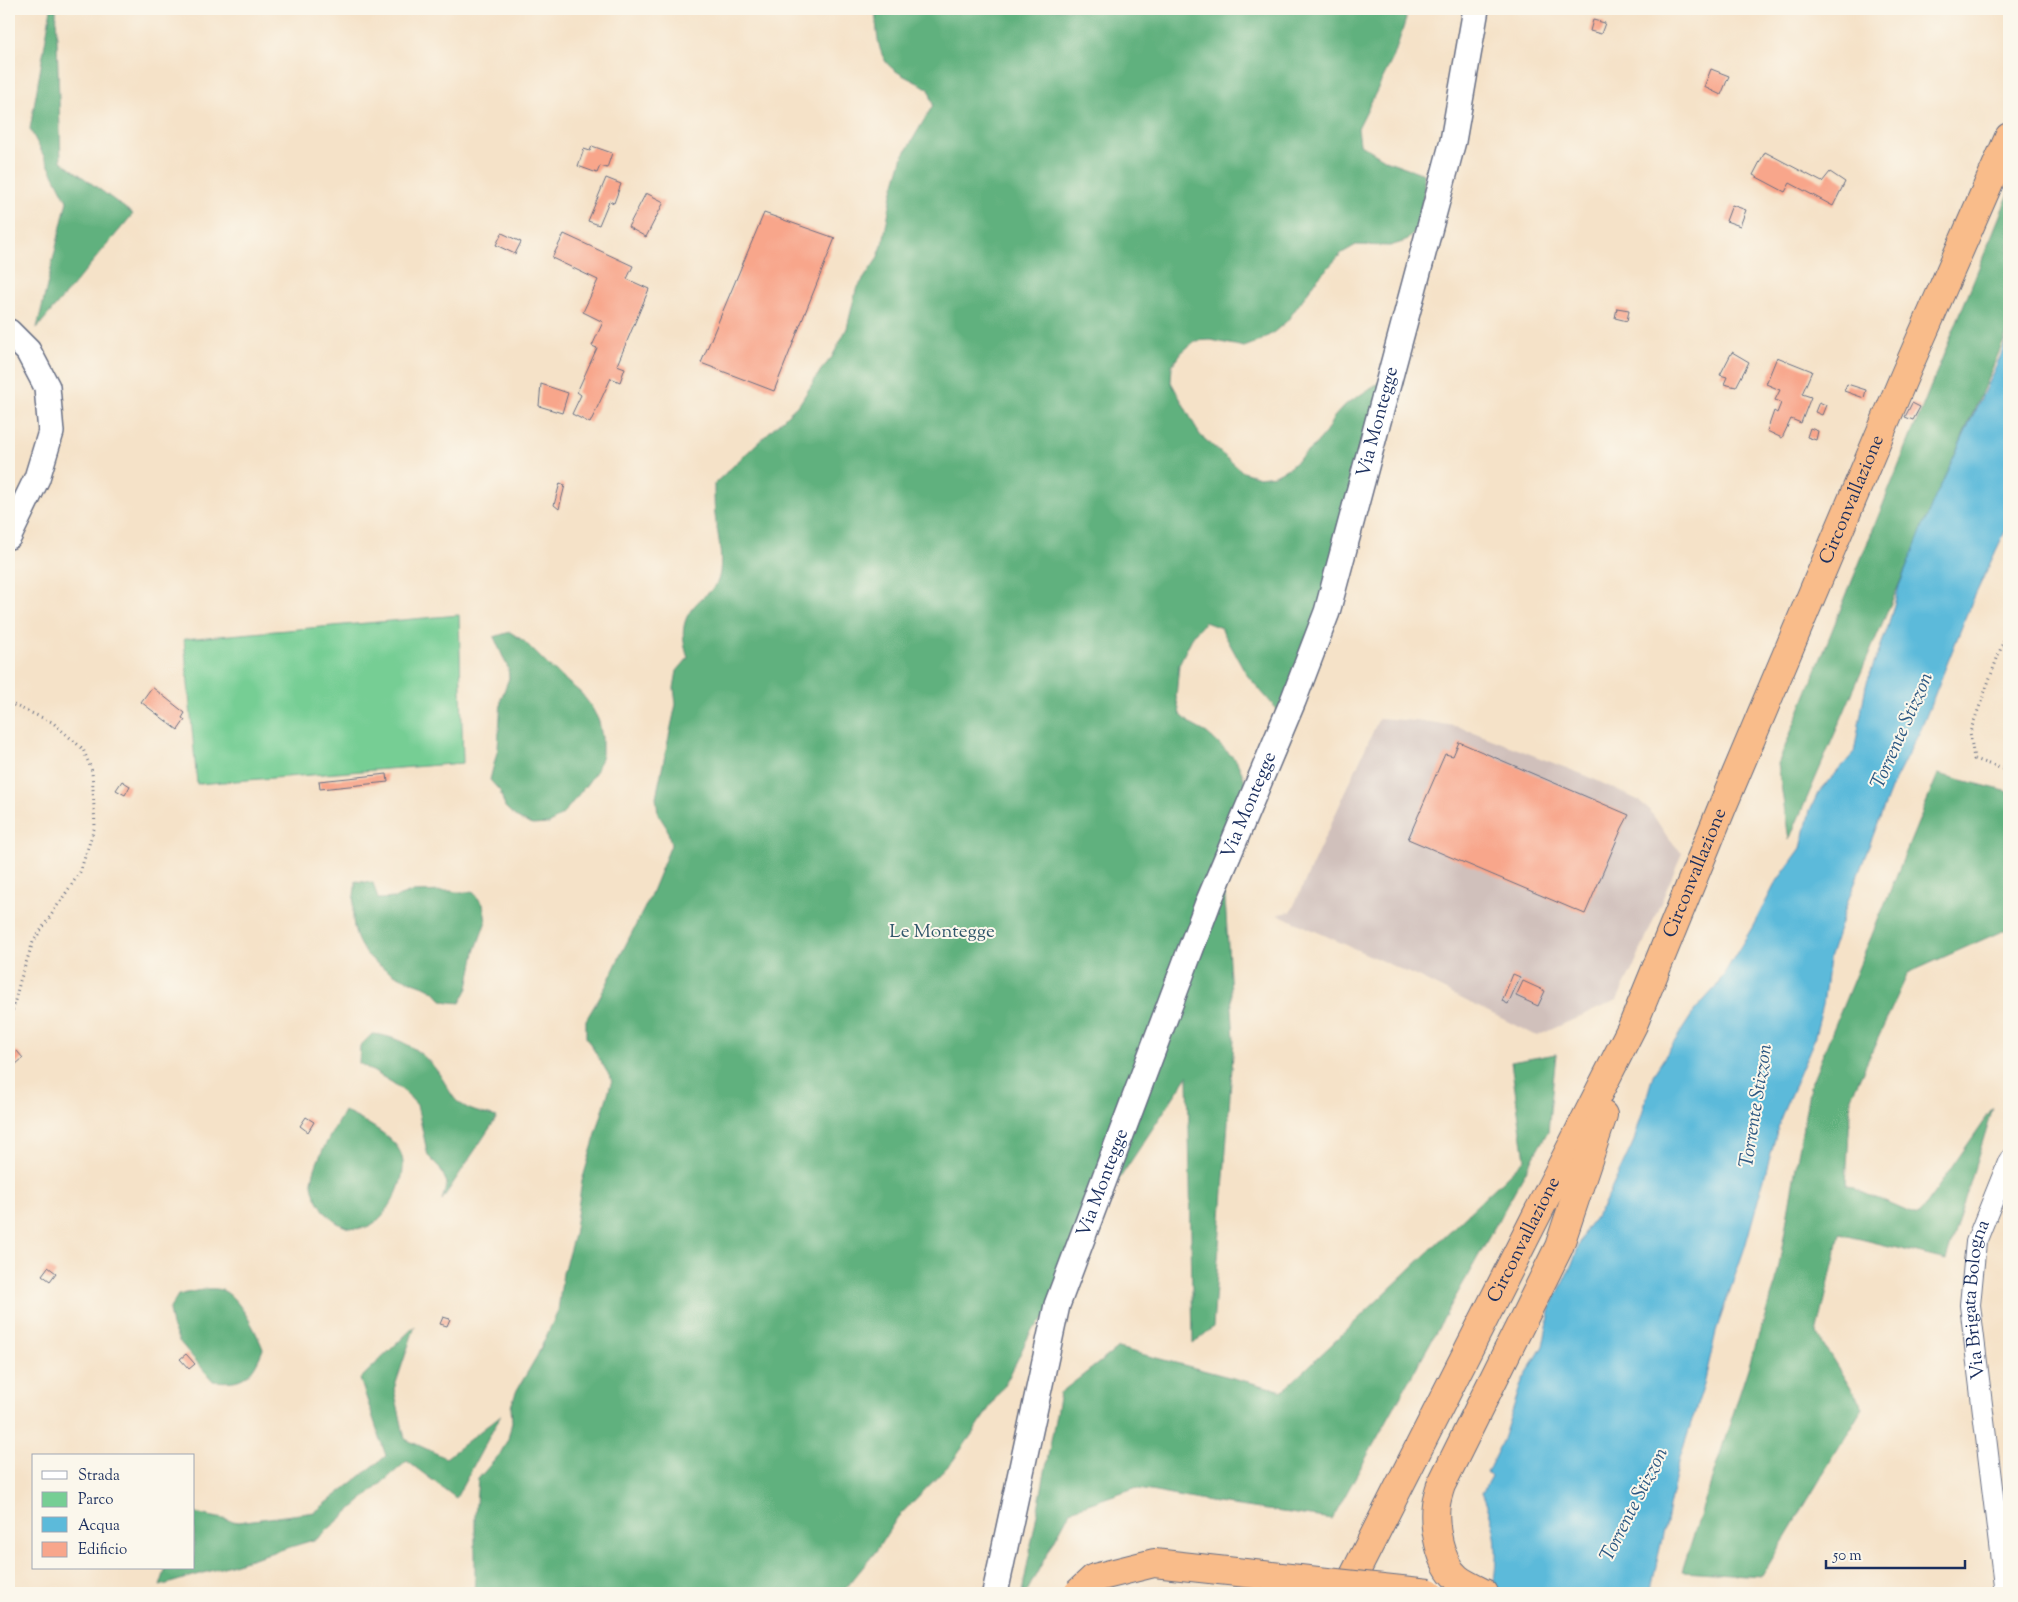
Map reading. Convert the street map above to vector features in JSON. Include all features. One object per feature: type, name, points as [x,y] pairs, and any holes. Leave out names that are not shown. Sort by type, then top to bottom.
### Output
[{"type":"highway","name":"Circonvallazione","points":[[1345,1593],[1633,1026],[1722,805],[1910,363],[2009,137]]},
{"type":"highway","points":[[1484,1593],[1457,1578],[1448,1566],[1438,1539],[1435,1522],[1436,1504],[1441,1485],[1559,1247],[1633,1026]]},
{"type":"highway","points":[[1078,1593],[1094,1578],[1154,1563],[1429,1593]]},
{"type":"street","name":"Via Montegge","points":[[995,1593],[1057,1305],[1208,903],[1293,701],[1327,612],[1453,141],[1476,9]]},
{"type":"street","points":[[9,332],[28,351],[47,387],[51,432],[37,478],[9,536]]},
{"type":"street","name":"Via Brigata Bologna","points":[[2006,1593],[1970,1305],[1976,1242],[2009,1160]]},
{"type":"path","points":[[2009,626],[1970,732],[1974,759],[2009,771]]},
{"type":"path","points":[[9,704],[52,722],[72,737],[83,749],[92,772],[95,826],[80,872],[33,942],[20,981],[9,1024]]},
{"type":"shaded area","points":[[1379,718],[1460,727],[1587,776],[1638,800],[1649,809],[1668,838],[1682,853],[1633,968],[1617,1000],[1537,1036],[1420,978],[1277,914],[1291,912]]},
{"type":"green space","points":[[51,9],[56,9],[61,161],[133,214],[37,328],[67,201],[30,129]]},
{"type":"green space","name":"Le Montegge","points":[[875,9],[1404,9],[1406,19],[1394,56],[1358,128],[1360,144],[1388,161],[1424,174],[1424,191],[1417,229],[1406,241],[1390,246],[1356,245],[1342,253],[1318,278],[1287,321],[1260,341],[1244,347],[1211,340],[1195,341],[1182,352],[1172,365],[1171,382],[1200,435],[1243,472],[1259,477],[1275,475],[1290,467],[1315,445],[1326,432],[1334,417],[1345,405],[1389,376],[1287,721],[1247,675],[1221,628],[1205,622],[1194,634],[1179,664],[1176,697],[1180,714],[1192,725],[1207,733],[1236,760],[1243,775],[1253,811],[1224,883],[1234,1040],[1213,1327],[1193,1344],[1188,1075],[1071,1252],[1053,1310],[1030,1333],[1008,1379],[975,1430],[952,1462],[897,1518],[876,1551],[842,1593],[474,1593],[475,1516],[478,1479],[500,1454],[508,1439],[512,1422],[511,1406],[517,1390],[537,1356],[558,1311],[563,1273],[574,1235],[582,1181],[612,1080],[586,1037],[586,1020],[606,986],[648,901],[671,845],[667,828],[658,814],[656,797],[676,704],[674,688],[677,671],[688,658],[683,634],[686,619],[694,606],[716,585],[719,578],[721,566],[714,484],[800,403],[821,370],[832,357],[847,328],[856,290],[877,259],[883,243],[892,194],[903,156],[933,105],[929,89],[900,74],[886,62],[880,50]]},
{"type":"green space","points":[[2009,193],[2009,329],[1789,840],[1778,764]]},
{"type":"green space","points":[[459,615],[463,763],[197,784],[184,639]]},
{"type":"green space","points":[[510,632],[524,641],[551,668],[581,693],[599,721],[602,755],[597,770],[563,814],[549,824],[532,825],[517,818],[505,807],[500,791],[490,780],[498,748],[501,699],[509,678],[508,668],[494,637]]},
{"type":"green space","points":[[1938,774],[2009,792],[2009,928],[1908,973],[1851,1097],[1846,1185],[1918,1216],[1993,1108],[1946,1260],[1840,1234],[1817,1334],[1863,1408],[1762,1576],[1682,1571],[1776,1282],[1810,1086]]},
{"type":"green space","points":[[356,881],[373,883],[378,899],[395,898],[411,892],[450,891],[462,893],[472,891],[483,904],[486,921],[475,952],[468,988],[460,1003],[443,1000],[432,990],[402,978],[373,960],[364,950],[354,928],[353,914]]},
{"type":"green space","points":[[372,1034],[393,1038],[413,1048],[430,1062],[460,1104],[475,1111],[497,1117],[442,1200],[447,1183],[440,1168],[428,1156],[417,1105],[393,1083],[359,1063],[360,1046]]},
{"type":"green space","points":[[1556,1054],[1548,1131],[1332,1519],[1210,1502],[1134,1488],[1071,1510],[1026,1593],[1022,1593],[1060,1393],[1118,1348],[1283,1391],[1525,1159],[1511,1062]]},
{"type":"green space","points":[[344,1111],[384,1134],[392,1141],[401,1154],[403,1163],[400,1184],[384,1214],[369,1226],[356,1229],[337,1223],[327,1214],[319,1203],[312,1184],[317,1163]]},
{"type":"green space","points":[[205,1289],[222,1290],[236,1301],[257,1334],[263,1349],[255,1366],[245,1377],[239,1380],[213,1381],[179,1341],[172,1326],[169,1310],[178,1295]]},
{"type":"green space","points":[[415,1326],[394,1389],[405,1439],[446,1458],[501,1415],[456,1498],[407,1461],[317,1539],[160,1586],[165,1570],[195,1570],[195,1513],[238,1522],[315,1512],[386,1456],[360,1379]]},
{"type":"water","name":"Torrente Stizzon","points":[[2009,333],[2009,523],[1971,604],[1921,729],[1893,784],[1849,898],[1829,959],[1823,1005],[1814,1040],[1781,1117],[1745,1247],[1717,1328],[1704,1384],[1680,1458],[1650,1593],[1492,1593],[1496,1566],[1496,1542],[1491,1519],[1482,1493],[1491,1477],[1487,1473],[1503,1439],[1522,1381],[1543,1346],[1551,1307],[1572,1264],[1584,1232],[1603,1207],[1634,1141],[1653,1075],[1695,1010],[1716,987],[1753,926],[1775,884],[1801,848],[1810,810],[1818,793],[1854,753],[1866,685],[1888,627],[1899,586],[1933,502],[2000,357]]},
{"type":"building","points":[[1593,20],[1605,23],[1601,34],[1590,31]]},
{"type":"building","points":[[1711,69],[1729,76],[1721,95],[1704,87]]},
{"type":"building","points":[[592,146],[612,153],[607,168],[600,166],[597,173],[578,166],[584,149],[590,151]]},
{"type":"building","points":[[1765,152],[1822,182],[1830,172],[1845,182],[1833,206],[1790,183],[1785,192],[1753,175]]},
{"type":"building","points":[[606,178],[621,184],[614,203],[609,201],[599,225],[588,221]]},
{"type":"building","points":[[646,193],[664,202],[646,237],[628,227]]},
{"type":"building","points":[[1732,205],[1746,210],[1740,226],[1726,221]]},
{"type":"building","points":[[764,213],[835,238],[774,391],[701,363]]},
{"type":"building","points":[[502,233],[521,242],[515,254],[496,245]]},
{"type":"building","points":[[564,234],[633,266],[627,279],[649,289],[617,365],[625,368],[620,382],[611,378],[590,423],[572,414],[581,395],[577,392],[597,348],[592,346],[603,322],[583,312],[598,280],[552,258]]},
{"type":"building","points":[[1617,308],[1629,310],[1627,321],[1615,318]]},
{"type":"building","points":[[1732,352],[1749,362],[1736,387],[1724,384],[1727,377],[1720,375]]},
{"type":"building","points":[[1777,357],[1812,371],[1802,394],[1811,397],[1801,423],[1791,419],[1782,438],[1767,431],[1774,411],[1777,413],[1781,403],[1775,400],[1780,390],[1766,384]]},
{"type":"building","points":[[541,384],[568,393],[562,413],[539,406]]},
{"type":"building","points":[[1847,384],[1866,390],[1864,398],[1844,391]]},
{"type":"building","points":[[1819,402],[1826,405],[1822,415],[1815,412]]},
{"type":"building","points":[[1912,403],[1920,407],[1913,420],[1905,417]]},
{"type":"building","points":[[1810,428],[1818,431],[1816,440],[1807,437]]},
{"type":"building","points":[[560,483],[565,485],[559,509],[554,505]]},
{"type":"building","points":[[152,687],[185,713],[182,718],[185,720],[178,730],[141,702]]},
{"type":"building","points":[[1459,742],[1629,815],[1585,914],[1408,839],[1445,754],[1453,756]]},
{"type":"building","points":[[387,774],[388,782],[320,789],[319,781]]},
{"type":"building","points":[[122,781],[130,786],[125,795],[116,790]]},
{"type":"building","points":[[1513,974],[1520,977],[1508,1004],[1502,1001]]},
{"type":"building","points":[[1523,981],[1545,991],[1538,1006],[1516,996]]},
{"type":"building","points":[[17,1051],[23,1058],[15,1065],[9,1058]]},
{"type":"building","points":[[306,1117],[314,1122],[308,1132],[300,1126]]},
{"type":"building","points":[[48,1267],[56,1273],[50,1281],[42,1275]]},
{"type":"building","points":[[443,1317],[450,1319],[447,1326],[440,1324]]},
{"type":"building","points":[[186,1354],[195,1364],[189,1369],[180,1359]]}]
